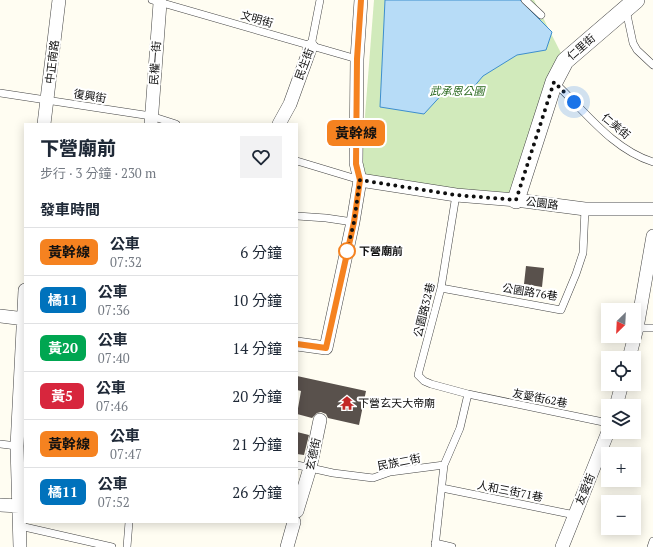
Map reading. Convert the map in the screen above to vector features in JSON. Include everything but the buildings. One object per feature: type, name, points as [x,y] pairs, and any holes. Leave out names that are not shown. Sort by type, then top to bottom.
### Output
[{"type":"street","name":"中正南路","points":[[44,123],[59,0]]},
{"type":"street","points":[[298,344],[326,348],[354,222],[360,180],[356,164],[357,59],[361,0]]},
{"type":"street","name":"民權一街","points":[[151,120],[157,1]]},
{"type":"street","name":"仁里街","points":[[516,200],[554,82],[565,60],[631,5]]},
{"type":"street","name":"民生街","points":[[280,123],[290,104],[311,46]]},
{"type":"street","name":"公園路","points":[[360,180],[456,195],[516,200],[585,209],[653,209]]},
{"type":"street","points":[[641,305],[653,236]]},
{"type":"street","points":[[0,316],[24,319],[21,409],[17,446],[20,547]]},
{"type":"street","name":"玄德街","points":[[298,508],[310,468],[320,420]]},
{"type":"street","name":"友愛街","points":[[562,547],[605,439]]},
{"type":"street","points":[[0,505],[19,506]]},
{"type":"street","points":[[287,547],[294,523]]},
{"type":"lane","name":"民生街","points":[[311,46],[320,0]]},
{"type":"lane","points":[[525,0],[541,15]]},
{"type":"lane","name":"文明街","points":[[157,1],[357,59]]},
{"type":"lane","points":[[631,5],[633,43],[637,50],[653,64]]},
{"type":"lane","name":"仁美街","points":[[554,82],[606,134],[640,158],[653,162]]},
{"type":"lane","name":"復興街","points":[[0,93],[47,100],[170,123]]},
{"type":"lane","points":[[298,161],[360,180]]},
{"type":"lane","name":"公園路32巷","points":[[456,195],[441,288],[418,375],[424,381],[431,384],[468,394]]},
{"type":"lane","name":"公園路76巷","points":[[441,288],[561,310],[583,253],[585,209]]},
{"type":"lane","points":[[298,216],[354,222]]},
{"type":"lane","points":[[641,328],[653,328]]},
{"type":"lane","points":[[452,547],[435,545],[444,465],[460,428],[468,394]]},
{"type":"lane","name":"友愛街62巷","points":[[468,394],[601,422]]},
{"type":"lane","points":[[0,444],[17,446]]},
{"type":"lane","name":"民族二街","points":[[298,465],[333,473],[373,478],[390,472],[444,465]]},
{"type":"lane","name":"人和三街71巷","points":[[442,488],[575,515]]},
{"type":"lane","points":[[127,547],[129,523]]},
{"type":"lane","points":[[20,526],[112,547]]},
{"type":"lane","points":[[651,547],[653,541]]},
{"type":"green space","name":"武承恩公園","points":[[374,0],[534,0],[565,61],[516,200],[360,180]]},
{"type":"water","points":[[385,0],[520,0],[552,32],[546,50],[517,55],[483,76],[472,89],[446,90],[424,114],[380,107]]},
{"type":"bus line","name":"黃幹線","points":[[298,344],[326,348],[354,222],[360,180],[356,164],[357,59],[361,0]]},
{"type":"place","name":"下營廟前","points":[[347,251]]},
{"type":"place","name":"下營玄天大帝廟","points":[[347,403]]},
{"type":"route","points":[[347,251],[354,222],[360,180],[456,195],[516,200],[554,82],[574,102]]}]
